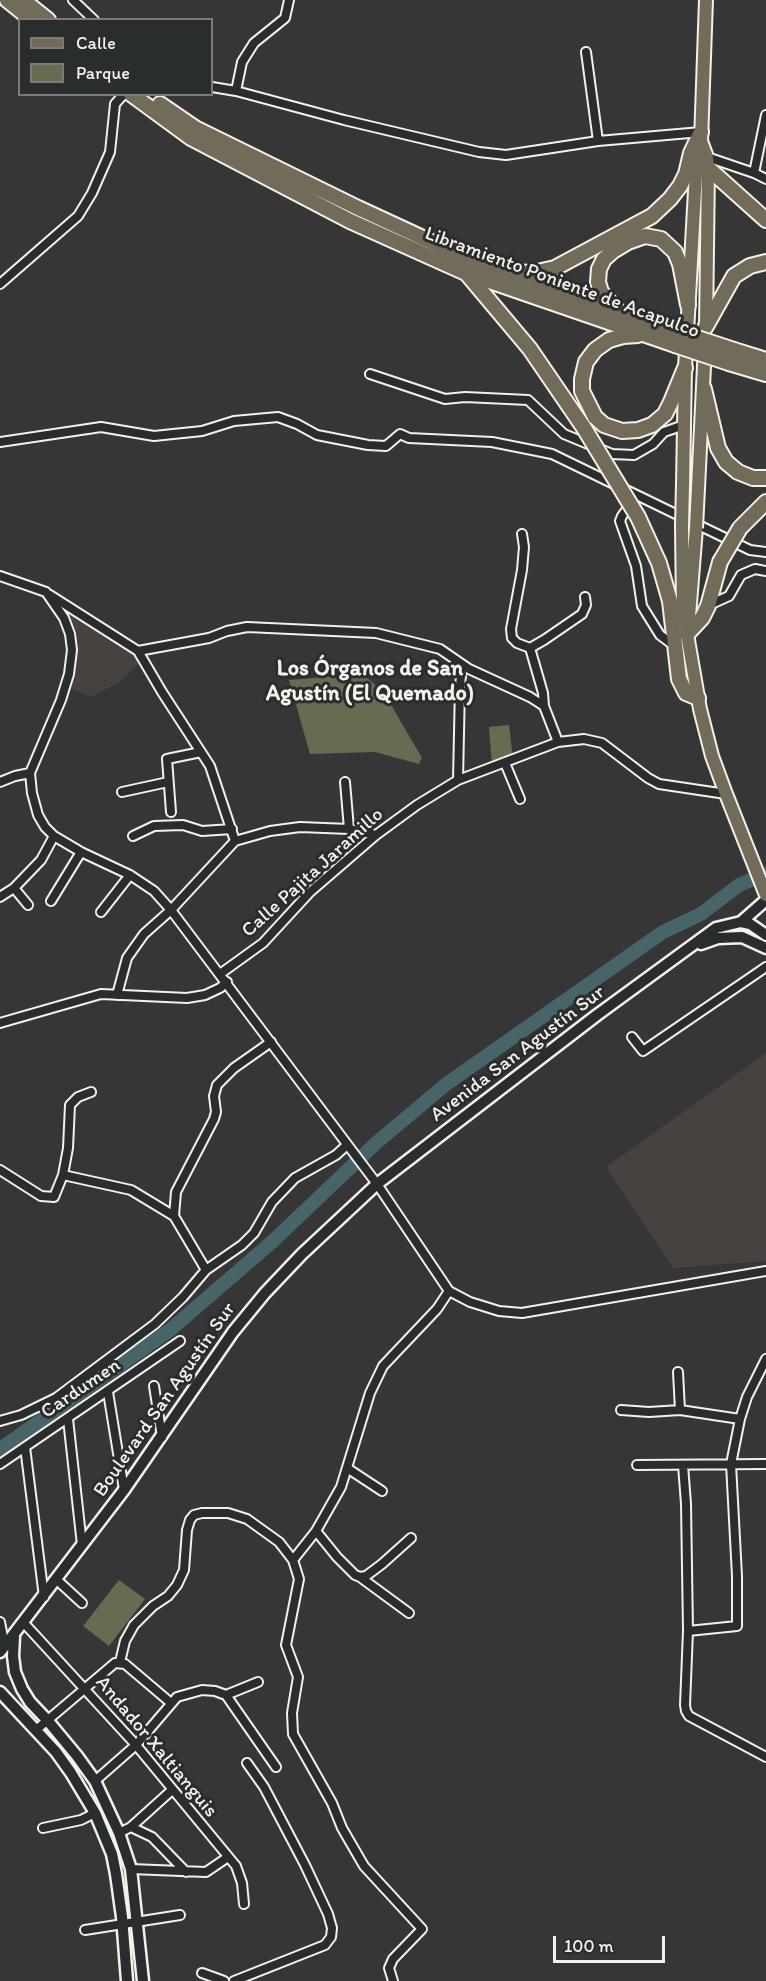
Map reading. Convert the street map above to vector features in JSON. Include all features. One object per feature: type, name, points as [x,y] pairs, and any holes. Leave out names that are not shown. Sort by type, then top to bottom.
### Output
[{"type":"highway","points":[[7,0],[30,18]]},
{"type":"highway","points":[[23,0],[46,18]]},
{"type":"highway","name":"Libramiento Poniente de Acapulco","points":[[146,98],[195,128],[358,208],[494,271],[621,315],[677,339],[737,356],[766,360]]},
{"type":"highway","name":"Libramiento Poniente de Acapulco","points":[[146,98],[191,138],[350,221],[466,273],[647,335],[677,339]]},
{"type":"highway","points":[[494,271],[533,273],[555,268],[645,222],[665,206],[680,186],[686,174],[691,153],[701,137]]},
{"type":"highway","points":[[708,162],[766,220]]},
{"type":"highway","points":[[621,315],[601,292],[598,282],[599,269],[604,259],[613,251],[642,237],[661,239],[675,252],[680,264],[688,305]]},
{"type":"highway","points":[[706,326],[734,276],[750,266],[766,262]]},
{"type":"highway","points":[[466,273],[530,349],[584,428],[638,517],[659,563],[670,601],[679,679],[683,690],[698,698]]},
{"type":"highway","points":[[647,335],[622,336],[609,340],[595,350],[586,362],[582,391],[595,417],[604,425],[622,431],[638,430],[652,425],[664,414],[672,402],[685,368]]},
{"type":"highway","points":[[737,356],[766,355]]},
{"type":"highway","name":"Libramiento Poniente de Acapulco","points":[[737,356],[766,374]]},
{"type":"highway","points":[[704,389],[718,448],[726,462],[738,472],[753,478],[766,478]]},
{"type":"highway","points":[[686,630],[702,618],[708,606],[720,562],[740,528],[766,502]]},
{"type":"main road","points":[[706,0],[701,137],[697,155],[685,368],[683,605],[698,698],[712,756],[765,895],[741,922],[750,924],[766,935]]},
{"type":"main road","points":[[686,630],[692,591],[706,326],[708,162],[701,137]]},
{"type":"main road","name":"Avenida San Agustín Sur","points":[[377,1184],[597,1015],[716,928],[741,922]]},
{"type":"main road","name":"Avenida San Agustín Sur","points":[[682,953],[705,942],[730,936],[742,937],[766,948]]},
{"type":"main road","name":"Boulevard San Agustín Sur","points":[[2,1649],[124,1490],[233,1332],[265,1293],[302,1254],[377,1184]]},
{"type":"main road","points":[[14,1634],[15,1672],[30,1702],[77,1756],[95,1781],[119,1833],[131,1869],[143,1981]]},
{"type":"main road","points":[[0,1692],[36,1730],[71,1773],[95,1813],[112,1854],[119,1888],[127,1981]]},
{"type":"street","points":[[73,0],[92,18]]},
{"type":"street","points":[[236,91],[242,62],[254,43],[285,18],[289,0]]},
{"type":"street","points":[[586,52],[598,141]]},
{"type":"street","points":[[213,87],[479,152],[506,154],[598,141],[701,137]]},
{"type":"street","points":[[0,284],[78,216],[92,193],[110,152],[115,104],[122,96]]},
{"type":"street","points":[[754,173],[766,115]]},
{"type":"street","points":[[708,162],[754,173],[766,179]]},
{"type":"street","points":[[370,374],[445,399],[465,397],[528,400],[564,434],[612,454],[634,455],[653,444],[664,432],[684,425]]},
{"type":"street","points":[[0,442],[101,427],[154,436],[202,431],[234,421],[278,417],[317,435],[368,445],[386,446],[400,434],[409,438],[492,442],[552,454],[750,550],[766,552]]},
{"type":"street","points":[[637,496],[627,507],[620,521],[636,566],[642,606],[660,635],[676,647]]},
{"type":"street","points":[[522,534],[524,547],[522,570],[511,629],[512,638],[517,643],[530,648]]},
{"type":"street","points":[[708,606],[729,596],[741,575],[755,569],[766,571]]},
{"type":"street","points":[[0,576],[46,592],[138,651],[214,776],[235,841]]},
{"type":"street","points":[[46,592],[64,618],[70,634],[72,650],[69,674],[61,700],[30,773],[38,815],[54,836],[81,852],[130,875],[154,891],[171,910],[377,1184],[449,1291],[470,1302],[499,1311],[522,1313],[766,1271]]},
{"type":"street","points":[[530,648],[582,614],[586,605],[585,597]]},
{"type":"street","points":[[138,651],[209,638],[247,627],[376,633],[423,644],[447,653],[462,665],[531,697],[544,706]]},
{"type":"street","points":[[530,648],[543,693],[544,706],[558,742]]},
{"type":"street","points":[[458,780],[459,697],[462,665]]},
{"type":"street","name":"Calle Pajita Jaramillo","points":[[220,974],[263,943],[310,892],[376,835],[417,805],[458,780],[558,742],[584,739],[602,743],[659,784],[726,794]]},
{"type":"street","points":[[171,812],[167,759],[201,752]]},
{"type":"street","points":[[505,763],[520,799]]},
{"type":"street","points":[[0,782],[30,773]]},
{"type":"street","points":[[122,792],[168,782]]},
{"type":"street","points":[[345,782],[349,829]]},
{"type":"street","points":[[133,836],[154,826],[183,825],[202,831],[232,829]]},
{"type":"street","points":[[117,995],[127,958],[144,934],[171,910],[235,841],[270,831],[300,827],[349,829],[376,835]]},
{"type":"street","points":[[0,897],[14,888],[41,860],[54,836]]},
{"type":"street","points":[[51,901],[81,852]]},
{"type":"street","points":[[101,912],[130,875]]},
{"type":"street","points":[[14,888],[28,905]]},
{"type":"street","points":[[632,1037],[643,1050],[766,967]]},
{"type":"street","points":[[0,1023],[101,994],[187,998],[213,992],[227,982]]},
{"type":"street","points":[[174,1216],[176,1192],[214,1119],[216,1112],[214,1096],[217,1084],[234,1068],[271,1042]]},
{"type":"street","points":[[0,1170],[41,1196],[54,1197],[63,1175],[68,1148],[70,1105],[78,1097],[91,1092]]},
{"type":"street","points":[[0,1421],[21,1415],[56,1398],[155,1324],[183,1297],[206,1270],[242,1245],[254,1233],[272,1202],[296,1178],[349,1148]]},
{"type":"street","points":[[63,1175],[131,1190],[174,1216],[206,1270]]},
{"type":"street","points":[[293,1560],[316,1531],[333,1504],[347,1468],[370,1393],[383,1366],[436,1309],[449,1291]]},
{"type":"street","name":"Cardumen","points":[[0,1464],[180,1341]]},
{"type":"street","points":[[688,1631],[737,1626],[737,1576],[731,1464],[747,1397],[766,1359]]},
{"type":"street","points":[[678,1372],[680,1410]]},
{"type":"street","points":[[154,1386],[162,1437]]},
{"type":"street","points":[[108,1392],[124,1490]]},
{"type":"street","points":[[621,1410],[649,1412],[680,1410],[740,1419]]},
{"type":"street","points":[[68,1419],[82,1546]]},
{"type":"street","points":[[25,1447],[44,1597]]},
{"type":"street","points":[[637,1465],[766,1464]]},
{"type":"street","points":[[683,1465],[686,1504],[688,1631],[685,1705],[689,1716],[766,1757]]},
{"type":"street","points":[[347,1468],[382,1491]]},
{"type":"street","points":[[120,1662],[125,1641],[134,1625],[153,1606],[168,1596],[177,1585],[184,1570],[187,1530],[194,1515],[202,1512],[228,1513],[247,1519],[279,1542],[293,1560],[299,1579],[286,1645],[298,1677],[292,1713],[293,1734],[364,1866],[422,1929],[393,1959],[389,1968],[393,1981]]},
{"type":"street","points":[[316,1531],[355,1575],[410,1613]]},
{"type":"street","points":[[360,1577],[366,1576],[411,1538]]},
{"type":"street","points":[[57,1580],[82,1603]]},
{"type":"street","points":[[0,1622],[2,1649]]},
{"type":"street","name":"Andador Xaltianguis","points":[[23,1622],[136,1745],[236,1866],[241,1875],[244,1904]]},
{"type":"street","points":[[36,1730],[110,1666],[120,1662],[171,1703]]},
{"type":"street","points":[[226,1695],[258,1682]]},
{"type":"street","points":[[95,1781],[136,1745],[171,1703],[185,1694],[202,1690],[216,1691],[226,1695],[276,1767]]},
{"type":"street","points":[[234,1981],[325,1945],[331,1937],[332,1928],[328,1914],[305,1865],[264,1787],[247,1763]]},
{"type":"street","points":[[119,1833],[131,1827],[172,1790]]},
{"type":"street","points":[[44,1828],[81,1820],[95,1813]]},
{"type":"street","points":[[131,1827],[152,1837],[186,1872]]},
{"type":"street","points":[[131,1869],[206,1872],[228,1857]]},
{"type":"street","points":[[85,1930],[180,1915]]},
{"type":"street","points":[[202,1973],[224,1981]]},
{"type":"shaded area","points":[[70,610],[136,652],[141,662],[118,683],[91,697],[68,687],[72,633],[68,622]]},
{"type":"shaded area","points":[[766,1053],[766,1261],[673,1268],[606,1167]]},
{"type":"green space","points":[[362,674],[383,691],[422,758],[419,764],[375,752],[310,754],[289,680]]},
{"type":"green space","points":[[509,725],[513,759],[492,765],[489,727]]},
{"type":"green space","points":[[119,1580],[145,1599],[109,1646],[83,1626]]},
{"type":"waterway","points":[[0,1449],[170,1330],[273,1241],[375,1144],[445,1085],[663,932],[701,914],[739,885],[766,874]]},
{"type":"district","name":"Los Órganos de San Agustín (El Quemado)","points":[[370,682]]}]
